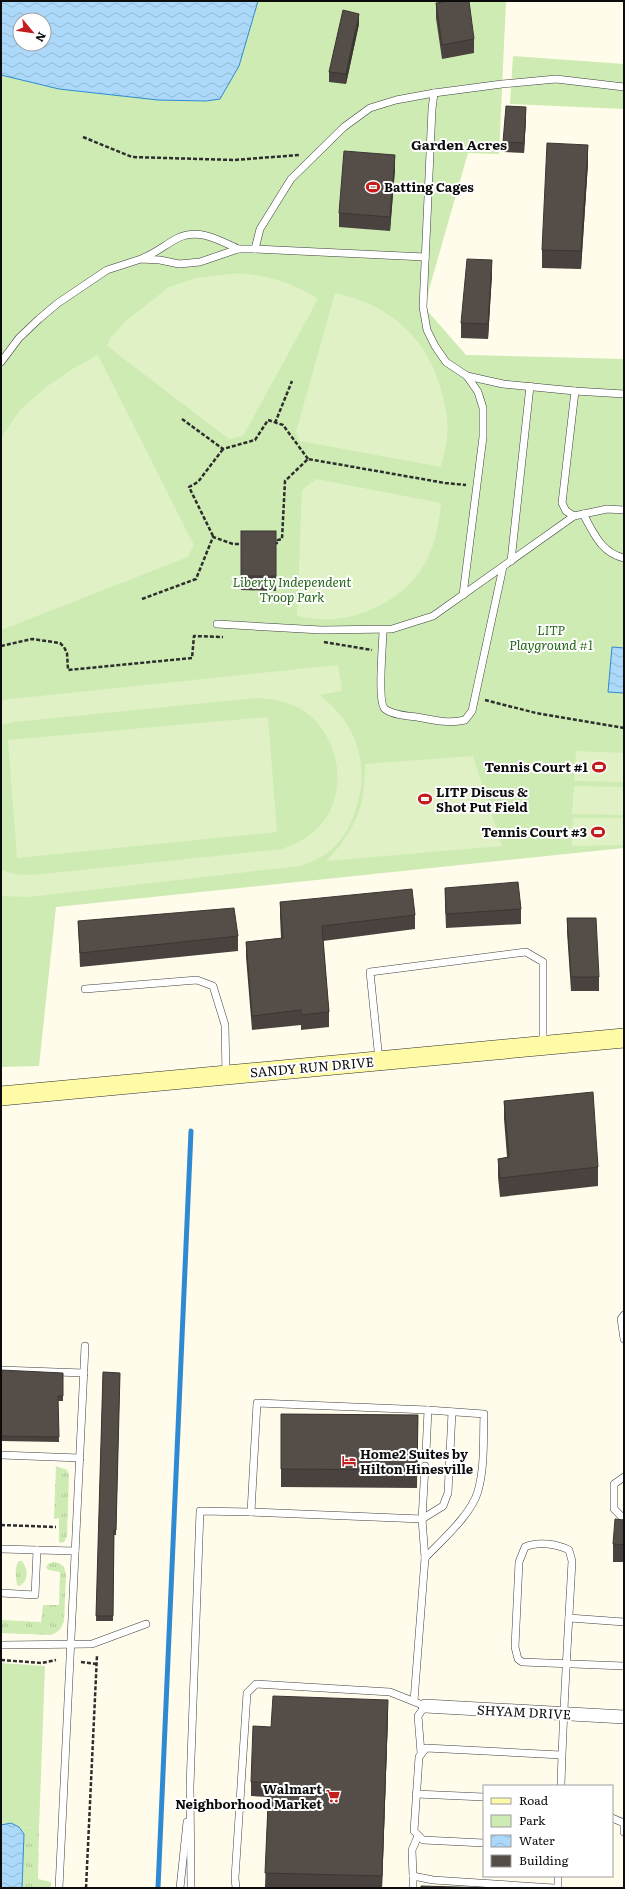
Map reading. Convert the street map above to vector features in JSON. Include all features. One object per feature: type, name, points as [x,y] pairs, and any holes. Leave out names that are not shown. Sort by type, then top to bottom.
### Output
[{"type":"street","name":"SANDY RUN DRIVE","points":[[1,1096],[624,1038]]},
{"type":"street","name":"SHYAM DRIVE","points":[[419,1704],[564,1714],[624,1716]]},
{"type":"lane","points":[[255,248],[260,229],[291,179],[344,127],[370,108],[396,100],[434,93],[556,79],[624,88]]},
{"type":"lane","points":[[434,93],[425,257],[424,307],[427,330],[435,346],[446,362],[467,376],[503,384],[622,395]]},
{"type":"lane","points":[[1,362],[19,338],[58,303],[107,270],[154,254],[180,237],[196,234],[207,235],[238,249]]},
{"type":"lane","points":[[141,259],[160,260],[179,264],[200,262],[238,249],[255,248],[425,257]]},
{"type":"lane","points":[[462,595],[483,437],[484,408],[478,392],[467,376]]},
{"type":"lane","points":[[511,561],[530,386]]},
{"type":"lane","points":[[574,516],[566,511],[562,503],[575,391]]},
{"type":"lane","points":[[217,624],[321,630],[383,630],[406,625],[433,616],[574,516],[607,509],[624,510]]},
{"type":"lane","points":[[583,514],[601,546],[614,556],[624,558]]},
{"type":"lane","points":[[383,630],[380,692],[381,703],[384,708],[408,716],[455,723],[465,720],[472,711],[503,567]]},
{"type":"lane","points":[[379,1061],[370,972],[526,952],[543,962],[543,1046]]},
{"type":"lane","points":[[85,989],[197,980],[213,986],[225,1025],[226,1075]]},
{"type":"lane","points":[[624,1315],[621,1319],[624,1339]]},
{"type":"lane","points":[[59,1888],[85,1346]]},
{"type":"lane","points":[[1,1370],[84,1373]]},
{"type":"lane","points":[[251,1512],[257,1402],[484,1414],[482,1470],[478,1492],[472,1505],[425,1558]]},
{"type":"lane","points":[[426,1452],[428,1410]]},
{"type":"lane","points":[[191,1888],[190,1786],[200,1511],[422,1519],[443,1506],[448,1493],[452,1412]]},
{"type":"lane","points":[[1,1455],[80,1458]]},
{"type":"lane","points":[[421,1753],[418,1716],[425,1558],[422,1519],[426,1466]]},
{"type":"lane","points":[[624,1476],[614,1484],[614,1509],[624,1519]]},
{"type":"lane","points":[[561,1785],[561,1755],[567,1662],[572,1561],[569,1550],[556,1545],[531,1544],[525,1547],[519,1562],[516,1654],[518,1659],[522,1662],[567,1662],[624,1666]]},
{"type":"lane","points":[[1,1549],[75,1551]]},
{"type":"lane","points":[[1,1593],[35,1595],[37,1550]]},
{"type":"lane","points":[[569,1618],[624,1622]]},
{"type":"lane","points":[[1,1644],[70,1646],[92,1644],[146,1624]]},
{"type":"lane","points":[[236,1888],[235,1878],[247,1693],[256,1684],[390,1692],[419,1704]]},
{"type":"lane","points":[[483,1843],[423,1840],[414,1831],[419,1757],[421,1753],[426,1748],[561,1755]]},
{"type":"lane","points":[[180,1888],[190,1786]]},
{"type":"lane","points":[[416,1794],[483,1797]]},
{"type":"lane","points":[[613,1818],[624,1823],[624,1832]]},
{"type":"lane","points":[[413,1888],[412,1850],[418,1836]]},
{"type":"lane","points":[[413,1876],[433,1880],[520,1887],[554,1888]]},
{"type":"lane","points":[[558,1877],[558,1888]]},
{"type":"path","points":[[83,137],[132,156],[234,160],[317,153]]},
{"type":"path","points":[[276,423],[292,381]]},
{"type":"path","points":[[182,419],[223,449]]},
{"type":"path","points":[[245,544],[233,544],[213,537],[188,487],[198,482],[223,449],[255,440],[268,420],[283,425],[308,459],[445,483],[476,486]]},
{"type":"path","points":[[271,543],[278,543],[278,540],[282,539],[285,481],[308,459]]},
{"type":"path","points":[[142,599],[196,579],[213,537]]},
{"type":"path","points":[[1,646],[32,639],[60,643],[67,653],[68,670],[192,658],[194,636],[227,637]]},
{"type":"path","points":[[318,642],[383,651]]},
{"type":"path","points":[[475,697],[536,714],[624,728]]},
{"type":"path","points":[[1,1525],[56,1527]]},
{"type":"path","points":[[86,1888],[97,1655]]},
{"type":"path","points":[[1,1660],[42,1663],[56,1660]]},
{"type":"path","points":[[81,1662],[96,1664]]},
{"type":"green space","name":"Liberty Independent Troop Park","points":[[1,1],[506,1],[499,154],[468,153],[424,307],[466,355],[624,359],[624,848],[56,907],[39,1066],[1,1067]]},
{"type":"green space","points":[[513,56],[624,64],[624,109],[510,104]]},
{"type":"green space","points":[[240,273],[280,281],[309,293],[318,299],[243,436],[229,439],[107,346],[111,337],[126,321],[169,287],[196,278]]},
{"type":"green space","points":[[335,293],[374,306],[391,316],[406,328],[429,358],[437,377],[447,417],[447,437],[441,467],[300,441],[296,432]]},
{"type":"green space","points":[[98,355],[194,545],[188,557],[1,630],[1,438],[20,410],[46,387],[74,368]]},
{"type":"green space","points":[[316,479],[441,503],[434,543],[428,558],[417,576],[397,595],[373,609],[360,614],[328,619],[315,619],[297,616],[302,490]]},
{"type":"green space","points":[[338,665],[342,691],[319,695],[343,718],[351,732],[357,746],[361,776],[360,792],[352,821],[339,842],[330,851],[316,860],[300,866],[29,897],[1,896],[1,870],[16,874],[43,874],[282,849],[289,847],[312,833],[326,818],[333,804],[337,789],[337,773],[335,758],[323,730],[301,709],[279,701],[257,698],[14,722],[1,725],[1,700]]},
{"type":"green space","points":[[268,717],[277,832],[17,858],[8,740]]},
{"type":"green space","name":"Tennis Court #1","points":[[576,751],[624,753],[624,782],[574,781]]},
{"type":"green space","name":"LITP Discus & Shot Put Field","points":[[473,756],[502,846],[326,861],[345,839],[357,817],[363,793],[365,764]]},
{"type":"green space","points":[[574,786],[624,787],[624,815],[572,814]]},
{"type":"green space","name":"Tennis Court #3","points":[[573,818],[624,818],[624,845],[572,846]]},
{"type":"green space","points":[[56,1466],[67,1470],[69,1475],[67,1536],[64,1542],[60,1543],[59,1518],[54,1519]]},
{"type":"green space","points":[[19,1561],[22,1561],[24,1564],[27,1574],[25,1581],[20,1586],[17,1585],[16,1576],[16,1566]]},
{"type":"green space","points":[[54,1562],[59,1563],[64,1567],[66,1575],[64,1621],[61,1628],[51,1635],[1,1633],[1,1620],[41,1622],[43,1605],[59,1605],[60,1572],[46,1568],[48,1564]]},
{"type":"green space","points":[[1,1663],[45,1666],[39,1828],[19,1827],[11,1823],[1,1825]]},
{"type":"green space","points":[[19,1827],[39,1828],[38,1879],[51,1882],[50,1888],[22,1888],[24,1834]]},
{"type":"water","points":[[1,1],[258,1],[239,66],[220,99],[206,101],[158,100],[59,89],[1,75]]},
{"type":"water","points":[[612,647],[624,648],[624,693],[608,692]]},
{"type":"water","points":[[11,1823],[19,1827],[24,1834],[22,1888],[1,1888],[1,1825]]},
{"type":"building","points":[[469,1],[474,39],[442,45],[436,3]]},
{"type":"building","points":[[343,10],[359,14],[346,74],[329,72]]},
{"type":"building","points":[[506,106],[526,107],[524,143],[503,142]]},
{"type":"building","points":[[547,143],[588,145],[581,251],[542,250]]},
{"type":"building","points":[[344,151],[395,155],[390,217],[339,213]]},
{"type":"building","points":[[467,259],[492,260],[488,324],[461,323]]},
{"type":"building","points":[[241,531],[276,531],[276,576],[241,576]]},
{"type":"building","points":[[518,882],[521,909],[446,914],[445,888]]},
{"type":"building","points":[[412,889],[415,915],[322,926],[329,1012],[301,1015],[301,1010],[252,1016],[246,942],[283,938],[280,902]]},
{"type":"building","points":[[234,908],[238,936],[80,953],[78,921]]},
{"type":"building","points":[[567,918],[596,918],[599,977],[571,977]]},
{"type":"building","points":[[593,1092],[598,1167],[500,1178],[498,1159],[509,1157],[504,1101]]},
{"type":"building","points":[[1,1370],[63,1373],[63,1396],[58,1396],[59,1437],[1,1436]]},
{"type":"building","points":[[103,1372],[120,1373],[116,1530],[114,1530],[113,1616],[96,1616]]},
{"type":"building","name":"Home2 Suites by Hilton Hinesville","points":[[281,1414],[418,1415],[417,1470],[281,1469]]},
{"type":"building","points":[[615,1519],[624,1520],[624,1545],[613,1544]]},
{"type":"building","points":[[273,1696],[388,1700],[382,1876],[265,1873],[269,1782],[251,1782],[253,1726],[271,1727]]},
{"type":"building","points":[[421,1886],[489,1888],[421,1888]]},
{"type":"waterway","points":[[158,1888],[191,1131]]},
{"type":"place","name":"Batting Cages","points":[[373,187]]},
{"type":"place","name":"Tennis Court #1","points":[[599,767]]},
{"type":"place","name":"LITP Discus & Shot Put Field","points":[[425,799]]},
{"type":"place","name":"Tennis Court #3","points":[[598,832]]},
{"type":"place","name":"Home2 Suites by Hilton Hinesville","points":[[349,1461]]},
{"type":"place","name":"Walmart Neighborhood Market","points":[[333,1796]]},
{"type":"district","name":"Garden Acres","points":[[459,145]]},
{"type":"park label","name":"LITP Playground #1","points":[[551,638]]}]
